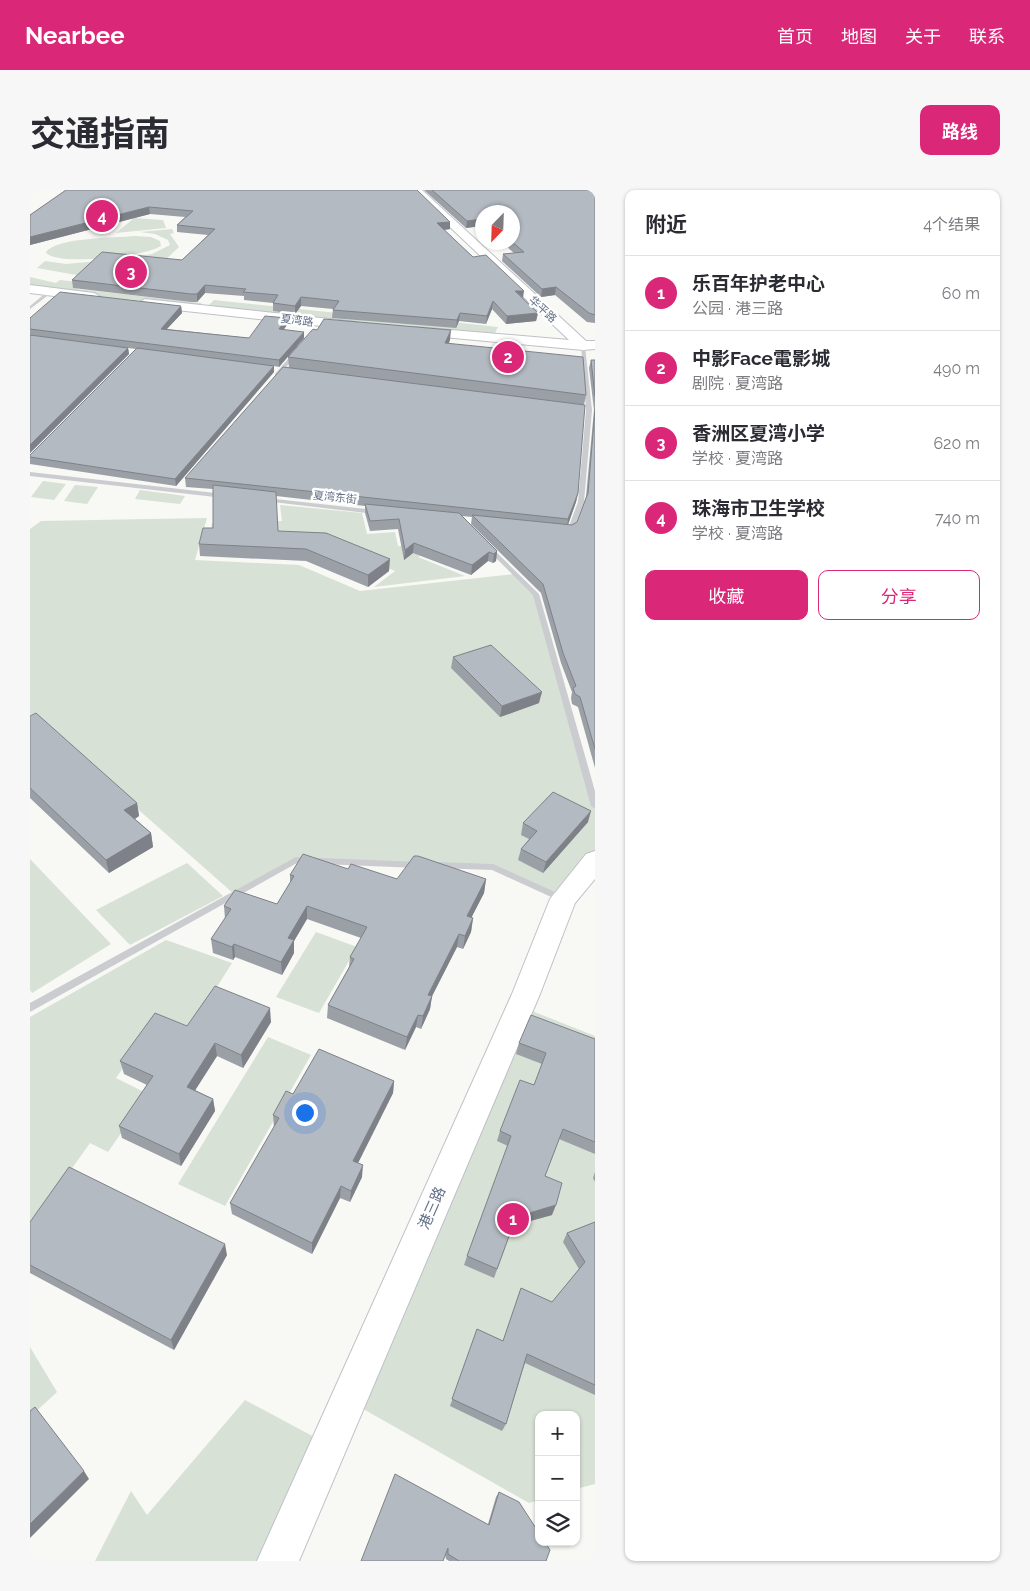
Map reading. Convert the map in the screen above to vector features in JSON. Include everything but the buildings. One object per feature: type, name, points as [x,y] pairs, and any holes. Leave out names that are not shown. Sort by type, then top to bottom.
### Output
[{"type":"street","name":"华平路","points":[[416,190],[589,346]]},
{"type":"street","points":[[30,290],[108,299]]},
{"type":"street","name":"夏湾路","points":[[127,301],[320,325],[368,327]]},
{"type":"street","points":[[406,330],[589,346]]},
{"type":"street","name":"港三路","points":[[278,1561],[517,1014],[563,899],[595,861]]},
{"type":"lane","points":[[30,308],[49,293]]},
{"type":"lane","points":[[270,384],[302,346]]},
{"type":"lane","points":[[561,530],[570,531],[581,502],[589,410],[589,346]]},
{"type":"lane","points":[[272,369],[290,372]]},
{"type":"lane","points":[[580,408],[589,410]]},
{"type":"lane","points":[[587,431],[595,435]]},
{"type":"lane","points":[[30,474],[233,497]]},
{"type":"lane","points":[[178,491],[183,485]]},
{"type":"lane","name":"夏湾东街","points":[[260,500],[381,512]]},
{"type":"lane","points":[[481,540],[536,594],[595,806]]},
{"type":"lane","points":[[30,1008],[296,860],[493,867],[563,899]]},
{"type":"shaded area","points":[[134,218],[163,220],[166,228],[116,233]]},
{"type":"shaded area","points":[[172,229],[174,233],[170,234],[179,247],[164,261],[125,258],[152,254],[170,245],[168,240],[155,234],[140,232]]},
{"type":"shaded area","points":[[135,236],[151,237],[160,241],[161,246],[152,250],[120,256],[82,259],[65,259],[52,256],[46,252],[62,243]]},
{"type":"shaded area","points":[[45,261],[66,264],[98,261],[82,276],[37,268]]},
{"type":"shaded area","points":[[30,277],[56,283],[60,280],[78,282],[77,289],[202,303],[199,306],[50,292],[30,288]]},
{"type":"shaded area","points":[[214,300],[423,322],[425,319],[498,327],[493,337],[207,307]]},
{"type":"shaded area","points":[[43,481],[66,484],[54,500],[31,497]]},
{"type":"shaded area","points":[[75,485],[98,487],[87,504],[64,501]]},
{"type":"shaded area","points":[[140,490],[185,496],[180,504],[135,499]]},
{"type":"shaded area","points":[[280,505],[362,513],[367,534],[395,532],[398,546],[434,546],[418,557],[465,576],[374,587],[395,571],[329,544],[210,539],[212,523],[282,521]]},
{"type":"shaded area","points":[[207,518],[195,560],[299,565],[360,591],[514,574],[535,594],[568,721],[595,810],[595,860],[563,899],[493,866],[296,860],[234,894],[30,714],[30,529],[41,521]]},
{"type":"shaded area","points":[[30,859],[111,944],[32,993],[30,990]]},
{"type":"shaded area","points":[[187,863],[223,896],[130,945],[96,910]]},
{"type":"shaded area","points":[[316,932],[357,947],[319,1013],[276,997]]},
{"type":"shaded area","points":[[166,940],[232,963],[188,1033],[157,1020],[116,1078],[148,1094],[108,1152],[90,1143],[30,1227],[30,1017]]},
{"type":"shaded area","points":[[522,1007],[595,1036],[595,1484],[580,1488],[580,1411],[535,1411],[535,1501],[529,1503],[351,1402]]},
{"type":"shaded area","points":[[268,1037],[311,1055],[225,1206],[178,1184]]},
{"type":"shaded area","points":[[30,1347],[57,1392],[30,1417]]},
{"type":"shaded area","points":[[245,1400],[318,1439],[263,1561],[95,1561],[131,1491],[147,1515]]},
{"type":"place","name":"珠海市卫生学校","points":[[102,216]]},
{"type":"place","name":"香洲区夏湾小学","points":[[131,272]]},
{"type":"place","name":"中影Face電影城","points":[[508,357]]},
{"type":"place","name":"乐百年护老中心","points":[[513,1219]]}]
